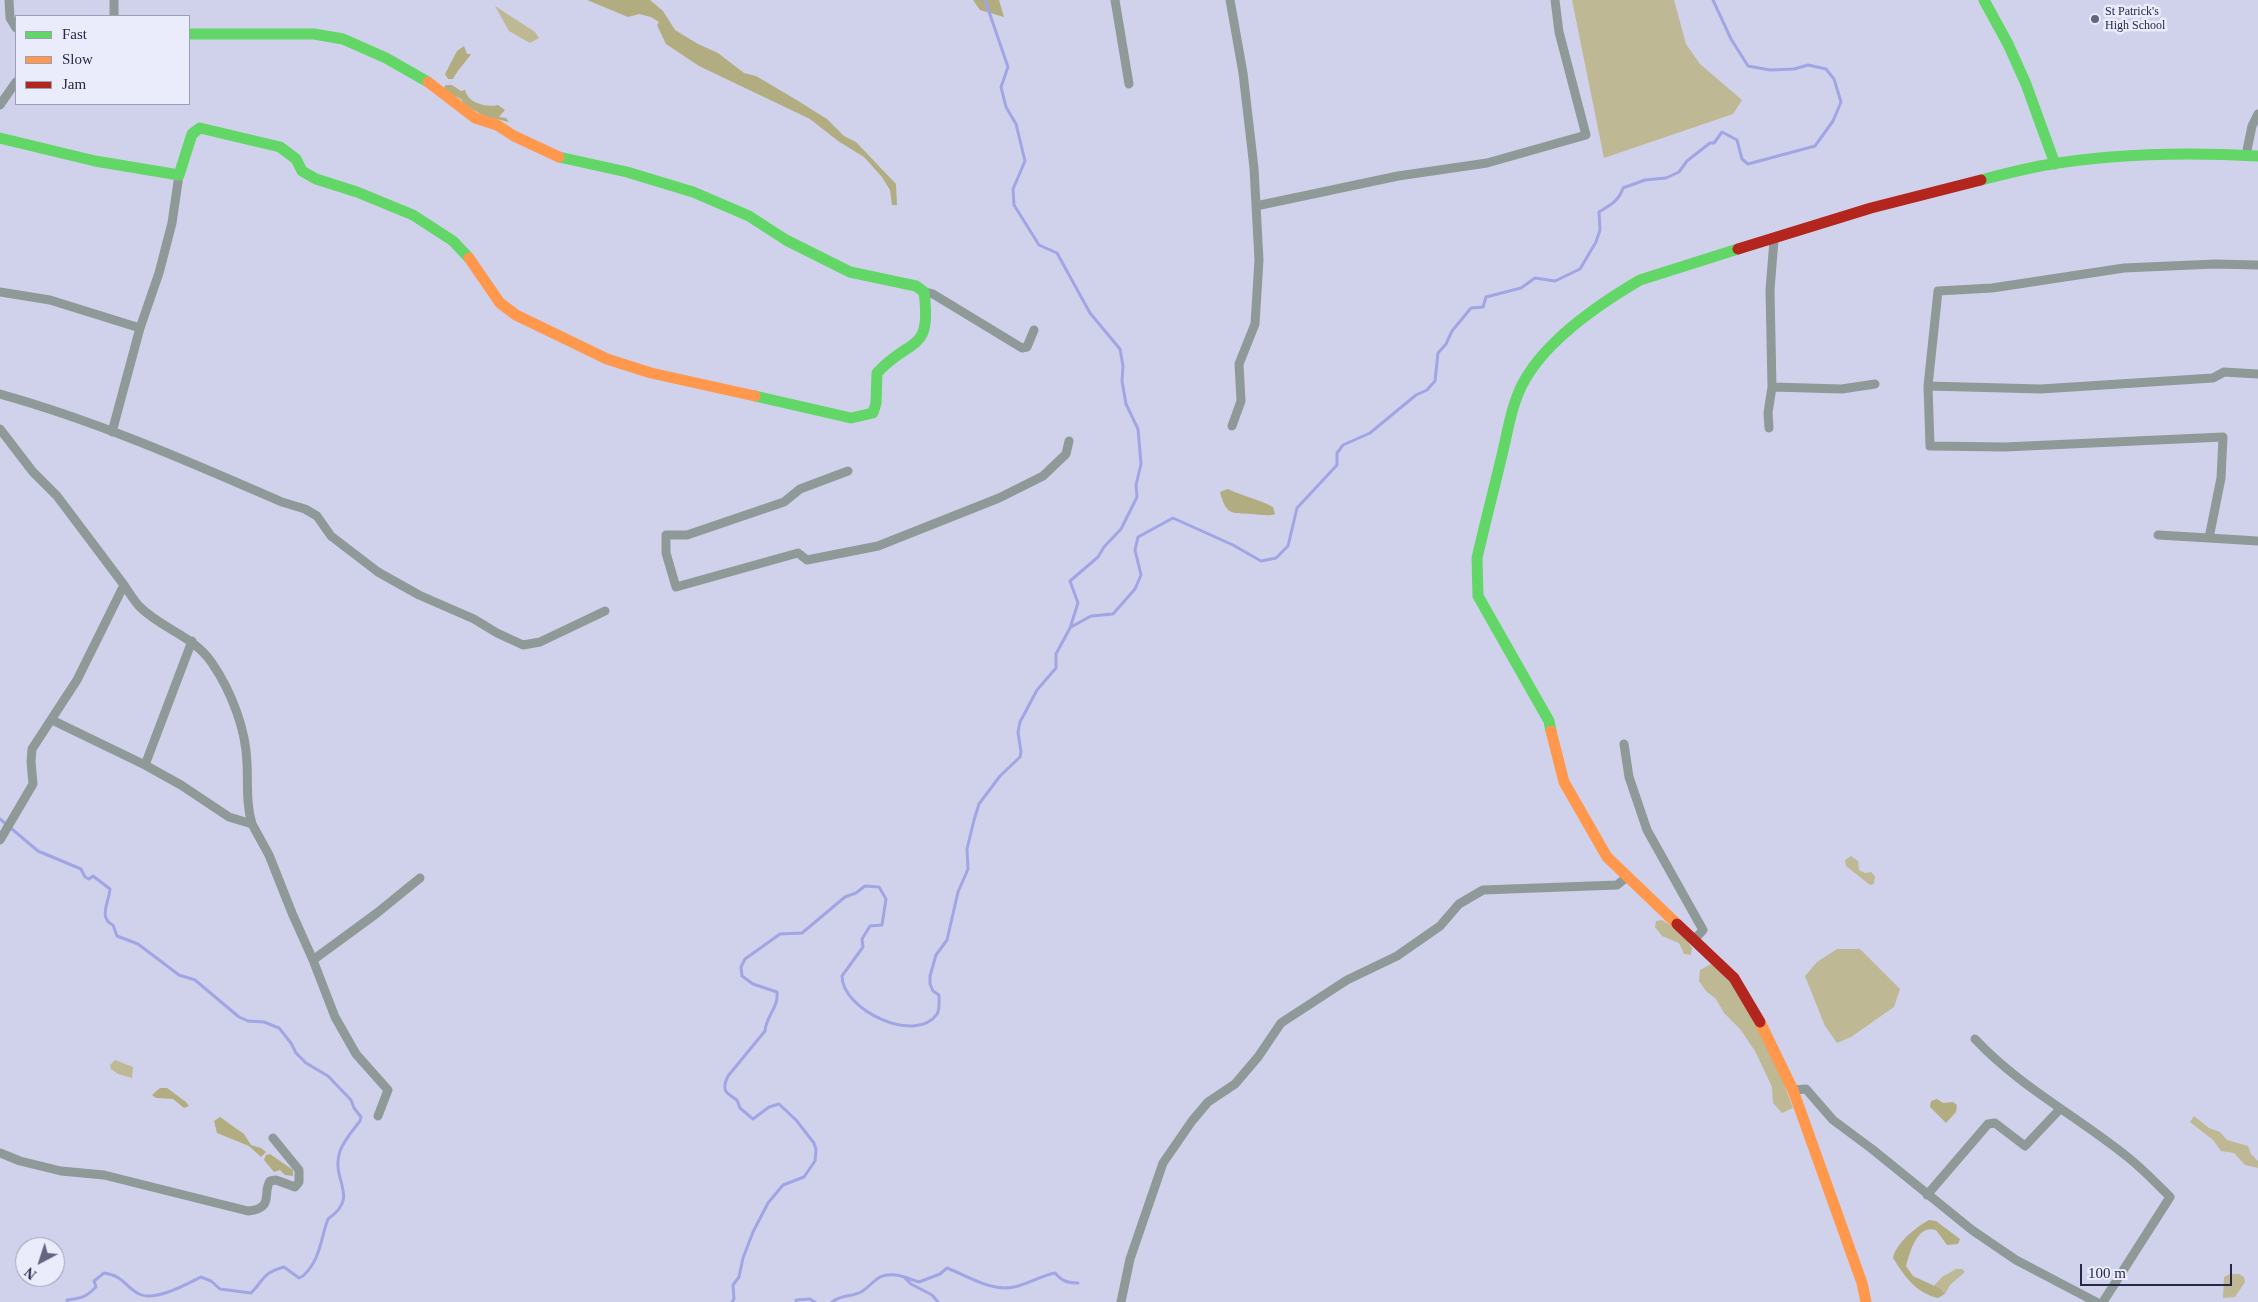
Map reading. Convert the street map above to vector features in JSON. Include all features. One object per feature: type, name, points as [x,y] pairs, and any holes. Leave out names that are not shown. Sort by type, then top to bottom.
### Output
[{"type":"street","points":[[9,0],[10,18],[15,26]]},
{"type":"street","points":[[114,0],[114,15]]},
{"type":"street","points":[[1115,0],[1128,84]]},
{"type":"street","points":[[1230,0],[1243,73],[1254,168],[1259,260],[1255,324],[1239,364],[1241,401],[1232,426]]},
{"type":"street","points":[[1256,206],[1398,176],[1487,164],[1586,135],[1559,32],[1555,0]]},
{"type":"street","points":[[1984,0],[2008,44],[2026,84],[2055,164]]},
{"type":"street","points":[[190,34],[314,34],[343,39],[386,58],[426,81],[476,118],[497,125],[514,136],[552,155],[627,172],[693,192],[749,216],[786,240],[850,272],[916,286],[924,292],[933,294],[1022,348],[1027,348],[1034,330]]},
{"type":"street","points":[[0,105],[15,83]]},
{"type":"street","points":[[2246,155],[2252,126],[2258,114]]},
{"type":"street","points":[[112,432],[140,328],[157,279],[172,223],[179,175],[192,134],[200,128],[280,147],[296,159],[302,171],[316,179],[394,206],[433,226],[471,260],[500,303],[516,315],[607,359],[651,373],[851,418],[865,416],[872,412],[876,403],[877,373],[884,364],[920,342],[926,327],[928,312],[924,292]]},
{"type":"street","points":[[0,138],[85,159],[130,167],[155,169],[179,175]]},
{"type":"street","points":[[1866,1302],[1862,1283],[1793,1090],[1766,1032],[1734,978],[1607,857],[1564,782],[1549,721],[1478,596],[1477,558],[1508,430],[1523,385],[1541,359],[1618,291],[1640,280],[1705,258],[1774,240],[1871,208],[1975,181],[2055,164],[2117,157],[2200,153],[2258,156]]},
{"type":"street","points":[[1769,428],[1768,413],[1772,387],[1770,290],[1774,240]]},
{"type":"street","points":[[2209,538],[2221,478],[2223,437],[2005,447],[1930,446],[1928,386],[1938,291],[1992,288],[2124,268],[2215,264],[2258,265]]},
{"type":"street","points":[[0,292],[50,300],[140,328]]},
{"type":"street","points":[[1928,386],[2041,389],[2213,378],[2224,372],[2258,374]]},
{"type":"street","points":[[1772,387],[1842,389],[1875,384]]},
{"type":"street","points":[[0,394],[50,408],[282,502],[305,509],[317,516],[331,536],[345,549],[378,572],[418,595],[474,619],[497,633],[523,644],[540,642],[604,611]]},
{"type":"street","points":[[0,429],[33,472],[57,496],[140,607],[192,641],[212,663],[229,692],[238,718],[247,761],[249,814],[252,824],[269,855],[292,913],[314,960],[334,1017],[356,1054],[388,1090],[378,1116]]},
{"type":"street","points":[[848,472],[800,489],[784,502],[687,535],[666,535],[666,554],[676,587],[798,553],[807,560],[878,546],[999,498],[1043,476],[1066,454],[1069,441]]},
{"type":"street","points":[[2158,535],[2258,540]]},
{"type":"street","points":[[0,840],[33,784],[32,749],[77,680],[124,585]]},
{"type":"street","points":[[145,765],[192,641]]},
{"type":"street","points":[[52,720],[145,765],[181,785],[230,817],[252,824]]},
{"type":"street","points":[[1624,744],[1629,777],[1647,830],[1703,930],[1695,939]]},
{"type":"street","points":[[1122,1302],[1130,1259],[1163,1162],[1208,1102],[1235,1084],[1258,1057],[1281,1024],[1347,980],[1397,956],[1440,926],[1459,904],[1483,890],[1616,885],[1627,877]]},
{"type":"street","points":[[314,960],[420,878]]},
{"type":"street","points":[[1976,1039],[1994,1059],[2025,1085],[2125,1155],[2170,1197],[2103,1302]]},
{"type":"street","points":[[1793,1090],[1806,1089],[1833,1120],[1972,1230],[2016,1260],[2096,1302]]},
{"type":"street","points":[[1927,1195],[1988,1124],[1996,1123],[2025,1146],[2060,1109]]},
{"type":"street","points":[[0,1153],[20,1161],[61,1171],[104,1174],[248,1211],[257,1210],[264,1203],[270,1181],[276,1180],[295,1187],[299,1182],[299,1170],[273,1138]]},
{"type":"shaded area","points":[[587,0],[650,0],[663,11],[675,30],[718,53],[744,73],[756,76],[795,99],[827,119],[844,136],[856,142],[896,184],[897,205],[892,205],[890,190],[882,177],[864,157],[838,141],[810,119],[699,66],[666,44],[657,25],[659,22],[651,17],[639,14],[628,17]]},
{"type":"shaded area","points":[[973,0],[999,0],[1004,17],[980,10]]},
{"type":"shaded area","points":[[1572,0],[1674,0],[1686,44],[1700,64],[1742,100],[1733,114],[1604,158]]},
{"type":"shaded area","points":[[495,6],[535,32],[539,38],[530,43],[509,31]]},
{"type":"shaded area","points":[[464,46],[467,54],[471,54],[453,79],[448,79],[445,74],[457,51]]},
{"type":"shaded area","points":[[452,85],[461,91],[465,90],[467,95],[478,104],[498,105],[505,110],[499,117],[506,118],[509,122],[484,116],[465,105],[461,99],[447,92],[444,87]]},
{"type":"shaded area","points":[[1228,489],[1273,507],[1275,514],[1234,513],[1230,511],[1222,500],[1220,492]]},
{"type":"shaded area","points":[[1851,856],[1858,861],[1859,870],[1865,873],[1871,872],[1875,876],[1874,884],[1870,885],[1846,866],[1845,860]]},
{"type":"shaded area","points":[[1662,920],[1686,940],[1692,948],[1691,955],[1684,954],[1679,943],[1662,936],[1655,927],[1656,921]]},
{"type":"shaded area","points":[[1837,949],[1860,949],[1900,989],[1894,1007],[1851,1037],[1837,1043],[1825,1026],[1805,976],[1817,962]]},
{"type":"shaded area","points":[[1711,964],[1728,975],[1748,1009],[1781,1075],[1793,1108],[1782,1113],[1773,1103],[1772,1087],[1755,1051],[1740,1029],[1724,1013],[1716,999],[1706,991],[1699,981],[1700,970]]},
{"type":"shaded area","points":[[115,1060],[133,1067],[132,1078],[118,1074],[111,1069],[110,1065]]},
{"type":"shaded area","points":[[160,1088],[167,1088],[189,1106],[184,1108],[173,1099],[156,1098],[152,1095]]},
{"type":"shaded area","points":[[1937,1099],[1943,1103],[1953,1102],[1957,1105],[1956,1112],[1946,1123],[1930,1107],[1931,1101]]},
{"type":"shaded area","points":[[2194,1116],[2209,1128],[2220,1132],[2227,1140],[2248,1146],[2251,1154],[2258,1161],[2258,1168],[2245,1165],[2234,1153],[2221,1151],[2213,1140],[2190,1122]]},
{"type":"shaded area","points":[[220,1117],[244,1134],[251,1145],[261,1148],[266,1152],[261,1157],[249,1146],[217,1133],[214,1121]]},
{"type":"shaded area","points":[[270,1154],[293,1170],[293,1176],[285,1175],[280,1170],[274,1172],[264,1160],[266,1155]]},
{"type":"shaded area","points":[[1929,1220],[1936,1221],[1960,1239],[1958,1244],[1947,1245],[1936,1230],[1929,1229],[1924,1231],[1915,1240],[1906,1266],[1913,1276],[1941,1289],[1945,1294],[1938,1298],[1930,1296],[1917,1288],[1907,1278],[1893,1258],[1902,1241]]},
{"type":"shaded area","points":[[1956,1269],[1962,1269],[1965,1272],[1950,1285],[1945,1294],[1941,1289],[1933,1287],[1942,1277]]},
{"type":"shaded area","points":[[2230,1274],[2239,1274],[2244,1277],[2245,1282],[2235,1297],[2223,1298],[2224,1277]]},
{"type":"waterway","points":[[732,1302],[734,1299],[733,1285],[739,1277],[743,1258],[753,1232],[768,1203],[783,1185],[804,1177],[815,1161],[816,1150],[814,1143],[796,1120],[779,1104],[769,1107],[753,1119],[740,1108],[737,1100],[726,1091],[725,1085],[728,1076],[765,1031],[777,997],[777,992],[753,984],[742,976],[741,967],[745,959],[780,934],[802,933],[845,897],[856,893],[865,886],[879,887],[886,899],[882,925],[870,926],[862,939],[863,947],[842,976],[845,989],[854,1001],[867,1011],[898,1025],[913,1026],[927,1023],[937,1014],[939,995],[933,991],[930,984],[930,976],[936,955],[947,940],[958,892],[968,869],[967,849],[979,804],[1000,776],[1020,757],[1018,732],[1020,722],[1037,690],[1056,668],[1056,654],[1070,628],[1078,603],[1070,581],[1098,557],[1104,547],[1121,529],[1137,497],[1136,485],[1141,464],[1138,429],[1126,404],[1120,349],[1090,313],[1057,253],[1039,245],[1014,205],[1013,189],[1025,161],[1016,124],[1006,107],[1001,87],[1008,67],[985,0]]},
{"type":"waterway","points":[[1071,627],[1091,616],[1113,614],[1135,589],[1141,575],[1135,550],[1138,537],[1173,518],[1233,545],[1261,561],[1276,558],[1288,546],[1297,508],[1337,465],[1337,453],[1343,445],[1370,433],[1416,395],[1427,390],[1435,381],[1438,353],[1446,344],[1452,331],[1471,308],[1483,307],[1486,297],[1521,288],[1535,278],[1555,281],[1580,269],[1596,242],[1600,230],[1599,212],[1617,199],[1623,188],[1645,180],[1666,178],[1679,172],[1687,161],[1710,143],[1714,143],[1722,132],[1737,140],[1742,159],[1748,164],[1815,146],[1833,121],[1841,102],[1834,79],[1826,69],[1808,65],[1794,69],[1770,70],[1748,66],[1731,39],[1713,0]]},
{"type":"waterway","points":[[0,819],[38,851],[81,869],[85,877],[89,879],[93,876],[110,889],[105,914],[106,918],[113,925],[117,936],[138,944],[179,975],[195,980],[239,1017],[248,1021],[264,1022],[279,1028],[296,1053],[306,1063],[328,1076],[351,1100],[361,1117],[340,1151],[338,1162],[344,1195],[342,1203],[338,1211],[328,1219],[317,1256],[303,1276],[299,1278],[284,1267],[277,1269],[264,1277],[251,1293],[220,1289],[211,1281],[201,1277],[171,1291],[146,1296],[134,1291],[116,1276],[104,1273],[94,1281],[96,1287],[89,1293],[79,1298],[67,1300],[67,1302]]},
{"type":"waterway","points":[[832,1302],[861,1292],[885,1275],[899,1276],[919,1282],[940,1274],[947,1268],[988,1285],[1005,1288],[1014,1287],[1055,1273],[1065,1281],[1078,1283]]},
{"type":"waterway","points":[[905,1278],[911,1284],[932,1295],[938,1302]]},
{"type":"waterway","points":[[796,1302],[796,1300],[810,1299],[815,1302]]},
{"type":"traffic: fast","points":[[1984,0],[2008,44],[2026,84],[2055,164]]},
{"type":"traffic: fast","points":[[190,34],[314,34],[343,39],[386,58],[428,82]]},
{"type":"traffic: fast","points":[[0,138],[95,161],[179,175],[192,134],[200,128],[280,147],[296,159],[302,171],[316,179],[357,192],[413,215],[453,241],[469,258]]},
{"type":"traffic: fast","points":[[1981,180],[2040,166],[2094,158],[2176,154],[2258,156]]},
{"type":"traffic: fast","points":[[559,157],[627,172],[693,192],[749,216],[786,240],[850,272],[916,286],[924,292],[926,312],[922,335],[877,373],[876,403],[873,413],[851,418],[755,396]]},
{"type":"traffic: fast","points":[[1551,731],[1549,721],[1478,596],[1477,558],[1518,393],[1532,369],[1558,339],[1607,300],[1640,280],[1738,249]]},
{"type":"traffic: slow","points":[[428,82],[475,118],[497,125],[514,136],[559,157]]},
{"type":"traffic: slow","points":[[469,258],[500,303],[516,315],[607,359],[651,373],[755,396]]},
{"type":"traffic: slow","points":[[1551,731],[1564,782],[1607,857],[1677,924]]},
{"type":"traffic: slow","points":[[1760,1022],[1793,1090],[1862,1283],[1866,1302]]},
{"type":"traffic: jam","points":[[1738,249],[1871,208],[1981,180]]},
{"type":"traffic: jam","points":[[1677,924],[1734,978],[1760,1022]]},
{"type":"place","name":"St Patrick's High School","points":[[2095,19]]}]
